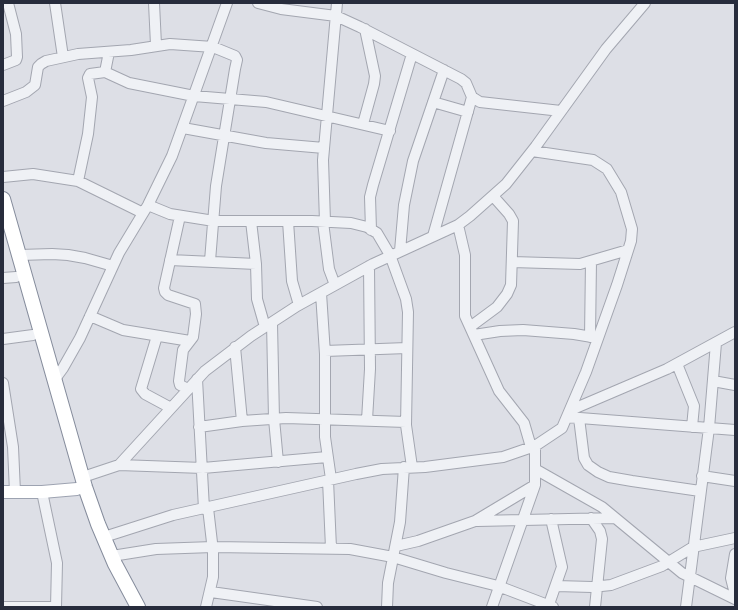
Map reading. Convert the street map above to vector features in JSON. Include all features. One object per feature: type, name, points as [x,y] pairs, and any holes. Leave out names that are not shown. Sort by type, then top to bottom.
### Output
[{"type":"highway","points":[[3,199],[55,379],[80,483],[129,593],[138,607]]},
{"type":"highway","points":[[3,230],[10,277],[33,335],[101,552],[128,607]]},
{"type":"main road","points":[[9,492],[42,492],[80,483]]},
{"type":"street","points":[[3,64],[16,60],[17,57],[16,34],[8,3]]},
{"type":"street","points":[[55,3],[63,57]]},
{"type":"street","points":[[154,3],[156,45]]},
{"type":"street","points":[[55,379],[64,368],[113,266],[145,209],[172,156],[227,3]]},
{"type":"street","points":[[258,3],[281,10],[336,16],[365,29],[466,83],[472,97],[480,102],[561,111]]},
{"type":"street","points":[[335,285],[329,269],[324,222],[324,148],[337,3]]},
{"type":"street","points":[[80,483],[119,465],[197,379],[235,347],[299,305],[369,266],[458,225],[470,216],[506,184],[532,151],[606,49],[645,3]]},
{"type":"street","points":[[363,124],[375,76],[365,29]]},
{"type":"street","points":[[3,101],[26,92],[35,85],[38,66],[46,61],[78,54],[131,50],[170,44],[212,47],[235,56],[237,60],[216,186],[210,261]]},
{"type":"street","points":[[105,72],[109,52]]},
{"type":"street","points":[[371,230],[370,197],[412,54]]},
{"type":"street","points":[[400,251],[404,204],[410,174],[444,70]]},
{"type":"street","points":[[78,181],[88,134],[92,97],[88,75],[105,72],[125,82],[194,96],[266,102],[390,131]]},
{"type":"street","points":[[433,236],[472,97]]},
{"type":"street","points":[[433,102],[468,112]]},
{"type":"street","points":[[183,128],[266,143],[324,148]]},
{"type":"street","points":[[104,537],[174,515],[382,469],[503,457],[533,446],[562,428],[569,413],[594,337],[628,250],[632,229],[622,192],[608,169],[593,160],[532,151]]},
{"type":"street","points":[[3,177],[33,174],[78,181],[145,209],[180,216],[214,221],[351,223],[377,233],[390,256],[406,299],[408,312],[406,422],[408,467],[396,546],[388,583],[387,607]]},
{"type":"street","points":[[472,331],[497,307],[507,294],[511,285],[513,222],[509,214],[493,196]]},
{"type":"street","points":[[180,216],[164,288],[165,292],[195,304],[196,314],[193,338],[183,350],[179,380],[180,385],[188,389]]},
{"type":"street","points":[[251,221],[256,264],[257,299],[268,325],[278,462]]},
{"type":"street","points":[[288,221],[292,280],[299,305]]},
{"type":"street","points":[[458,225],[465,255],[465,316],[499,391],[524,423],[533,446],[536,469],[535,485],[498,586],[492,607]]},
{"type":"street","points":[[512,262],[580,264],[628,250]]},
{"type":"street","points":[[20,256],[52,254],[68,255],[113,266]]},
{"type":"street","points":[[170,260],[256,264]]},
{"type":"street","points":[[591,261],[594,337]]},
{"type":"street","points":[[367,420],[370,350],[369,266]]},
{"type":"street","points":[[321,293],[325,351],[324,419],[329,480],[331,548]]},
{"type":"street","points":[[90,316],[123,330],[190,341]]},
{"type":"street","points":[[472,331],[523,330],[594,337]]},
{"type":"street","points":[[569,413],[677,364],[735,332]]},
{"type":"street","points":[[3,339],[33,335]]},
{"type":"street","points":[[157,336],[142,389],[145,394],[171,408]]},
{"type":"street","points":[[686,607],[709,428],[716,343]]},
{"type":"street","points":[[235,347],[242,420]]},
{"type":"street","points":[[325,351],[407,348]]},
{"type":"street","points":[[677,364],[694,406],[692,427]]},
{"type":"street","points":[[197,379],[200,468],[212,547],[213,577],[211,592],[206,607]]},
{"type":"street","points":[[713,381],[735,384]]},
{"type":"street","points":[[3,383],[7,428],[9,492]]},
{"type":"street","points":[[569,413],[579,418],[735,430]]},
{"type":"street","points":[[579,418],[584,458],[588,465],[598,472],[609,477],[700,491]]},
{"type":"street","points":[[199,427],[242,420],[274,419],[406,422]]},
{"type":"street","points":[[119,465],[200,468],[327,457]]},
{"type":"street","points":[[536,469],[572,489],[615,518],[667,562],[690,577],[735,599]]},
{"type":"street","points":[[702,476],[735,481]]},
{"type":"street","points":[[396,546],[418,541],[475,521],[535,485]]},
{"type":"street","points":[[3,607],[56,607],[57,563],[42,492]]},
{"type":"street","points":[[591,518],[600,532],[602,539],[595,607]]},
{"type":"street","points":[[475,521],[615,518]]},
{"type":"street","points":[[112,556],[156,549],[212,547],[350,549],[393,557],[459,577],[498,586],[550,606],[562,567],[551,519]]},
{"type":"street","points":[[556,586],[597,586],[611,584],[643,574],[662,566],[693,547],[735,538]]},
{"type":"street","points":[[735,554],[732,578],[735,594]]},
{"type":"street","points":[[211,592],[317,607]]}]
